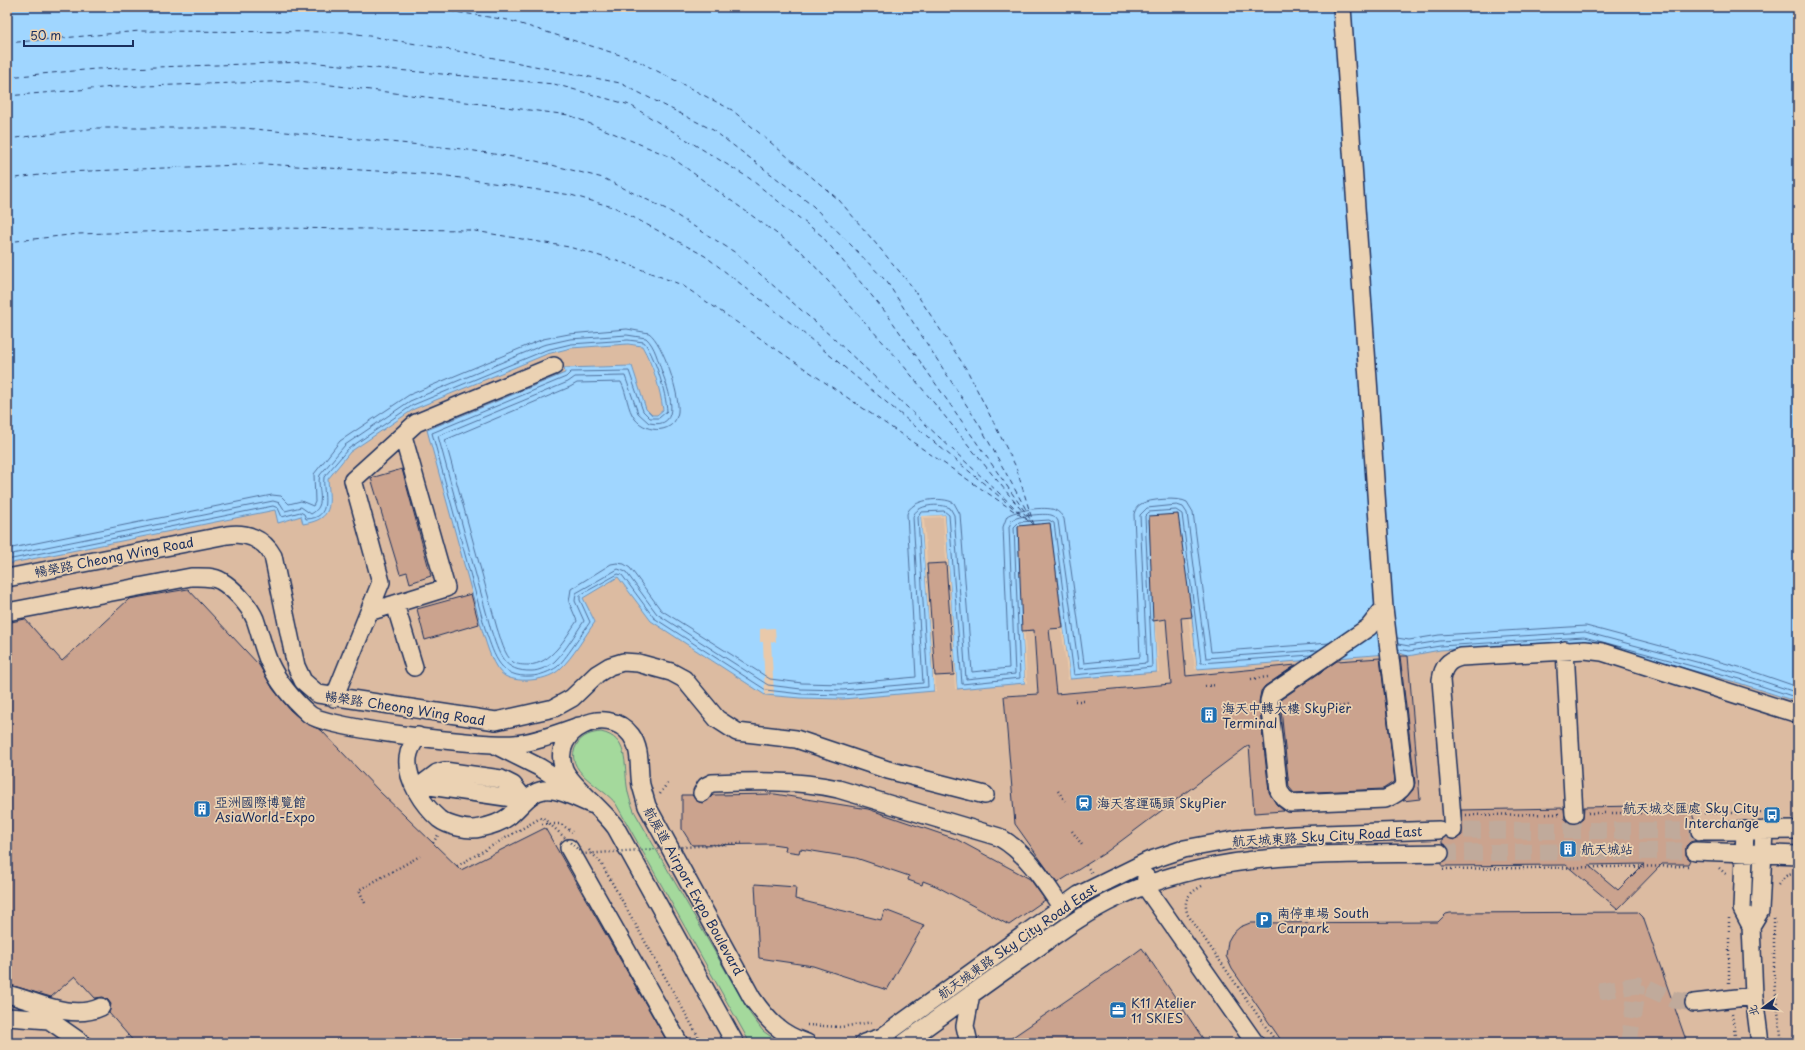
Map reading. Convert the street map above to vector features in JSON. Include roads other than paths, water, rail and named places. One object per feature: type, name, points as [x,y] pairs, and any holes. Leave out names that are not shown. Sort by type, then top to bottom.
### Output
[{"type":"street","points":[[1342,7],[1384,608],[1405,784],[1402,790],[1385,799],[1292,803],[1284,798],[1279,791],[1269,701],[1271,694],[1369,627],[1384,608]]},
{"type":"street","points":[[334,698],[381,582],[353,480],[416,423],[554,366]]},
{"type":"street","points":[[369,612],[446,588],[403,436]]},
{"type":"street","name":"暢榮路 Cheong Wing Road","points":[[7,578],[227,535],[240,534],[253,537],[266,545],[276,564],[299,674],[312,691],[318,694],[358,702],[496,721],[545,711],[572,698],[597,674],[616,664],[638,663],[664,669],[684,679],[717,719],[738,732],[796,739],[888,770],[985,795]]},
{"type":"street","points":[[7,612],[191,577],[206,577],[220,580],[239,597],[254,617],[269,662],[280,683],[311,716],[331,723],[354,728],[495,745],[539,767],[595,804]]},
{"type":"street","points":[[395,604],[414,667]]},
{"type":"street","points":[[1574,814],[1565,650],[1602,652],[1798,714]]},
{"type":"street","name":"航天城東路 Sky City Road East","points":[[864,1043],[882,1036],[1091,888],[1148,861],[1184,849],[1238,839],[1294,835],[1446,830],[1441,680],[1442,671],[1453,659],[1461,657],[1565,650]]},
{"type":"street","points":[[354,728],[358,702]]},
{"type":"street","name":"航展道 Airport Expo Boulevard","points":[[495,745],[527,743],[597,720],[606,721],[624,728],[631,734],[637,747],[641,785],[647,806],[752,998],[780,1031],[792,1038],[807,1043]]},
{"type":"street","points":[[581,725],[569,736],[565,743],[562,765],[568,777],[616,828],[735,1043]]},
{"type":"street","points":[[418,736],[411,747],[408,758],[409,771],[427,806],[440,820],[455,826],[478,829],[494,824],[506,818],[535,793],[545,790],[559,791],[595,804]]},
{"type":"street","points":[[417,784],[437,773],[444,771],[501,779],[513,785],[526,800]]},
{"type":"street","points":[[702,793],[706,786],[712,783],[778,782],[814,784],[838,789],[999,837],[1014,845],[1026,857],[1062,908]]},
{"type":"street","points":[[1745,830],[1742,909],[1751,926],[1754,996],[1760,1043]]},
{"type":"street","points":[[1751,926],[1760,911],[1764,830]]},
{"type":"street","points":[[1700,831],[1798,830]]},
{"type":"street","points":[[569,848],[679,1043]]},
{"type":"street","points":[[1695,859],[1744,852],[1798,855]]},
{"type":"street","name":"航天城東路 Sky City Road East","points":[[904,1043],[971,994],[1088,913],[1117,897],[1145,886],[1199,870],[1230,863],[1263,859],[1357,854],[1439,861]]},
{"type":"street","points":[[1148,861],[1145,886],[1254,1043]]},
{"type":"street","points":[[7,994],[76,1013],[94,1010],[101,1007]]},
{"type":"street","points":[[969,1043],[964,1026],[971,994]]},
{"type":"street","points":[[1694,1003],[1754,996]]},
{"type":"street","points":[[7,1017],[49,1020],[82,1043]]},
{"type":"water","points":[[7,7],[1798,7],[1798,702],[1739,683],[1584,641],[1440,650],[1408,656],[1400,653],[1197,669],[1192,617],[1149,517],[1157,672],[1070,679],[1050,524],[1018,526],[1025,683],[957,689],[945,515],[921,517],[934,691],[843,699],[800,698],[765,695],[651,621],[618,577],[583,598],[595,622],[560,669],[549,676],[534,680],[518,680],[505,676],[497,668],[486,644],[427,430],[565,373],[564,368],[632,366],[646,409],[652,415],[657,415],[663,410],[658,385],[650,361],[642,346],[628,344],[571,348],[547,354],[414,409],[350,452],[328,479],[328,509],[320,519],[313,522],[303,524],[301,516],[278,523],[275,510],[7,564]]},
{"type":"tunnel","points":[[1439,830],[1700,831]]},
{"type":"tunnel","points":[[1440,853],[1695,851]]},
{"type":"tunnel","points":[[1629,1043],[1637,985]]},
{"type":"tunnel","points":[[1599,991],[1638,985],[1646,987],[1674,1000],[1694,1003]]},
{"type":"place","name":"海天中轉大樓 SkyPier Terminal","points":[[1209,715]]},
{"type":"place","name":"海天客運碼頭 SkyPier","points":[[1084,803]]},
{"type":"place","name":"亞洲國際博覽館 AsiaWorld-Expo","points":[[202,809]]},
{"type":"place","name":"航天城交匯處 Sky City Interchange","points":[[1772,815]]},
{"type":"place","name":"航天城站","points":[[1568,849]]},
{"type":"place","name":"南停車場 South Carpark","points":[[1264,920]]},
{"type":"place","name":"K11 Atelier 11 SKIES","points":[[1118,1010]]}]
